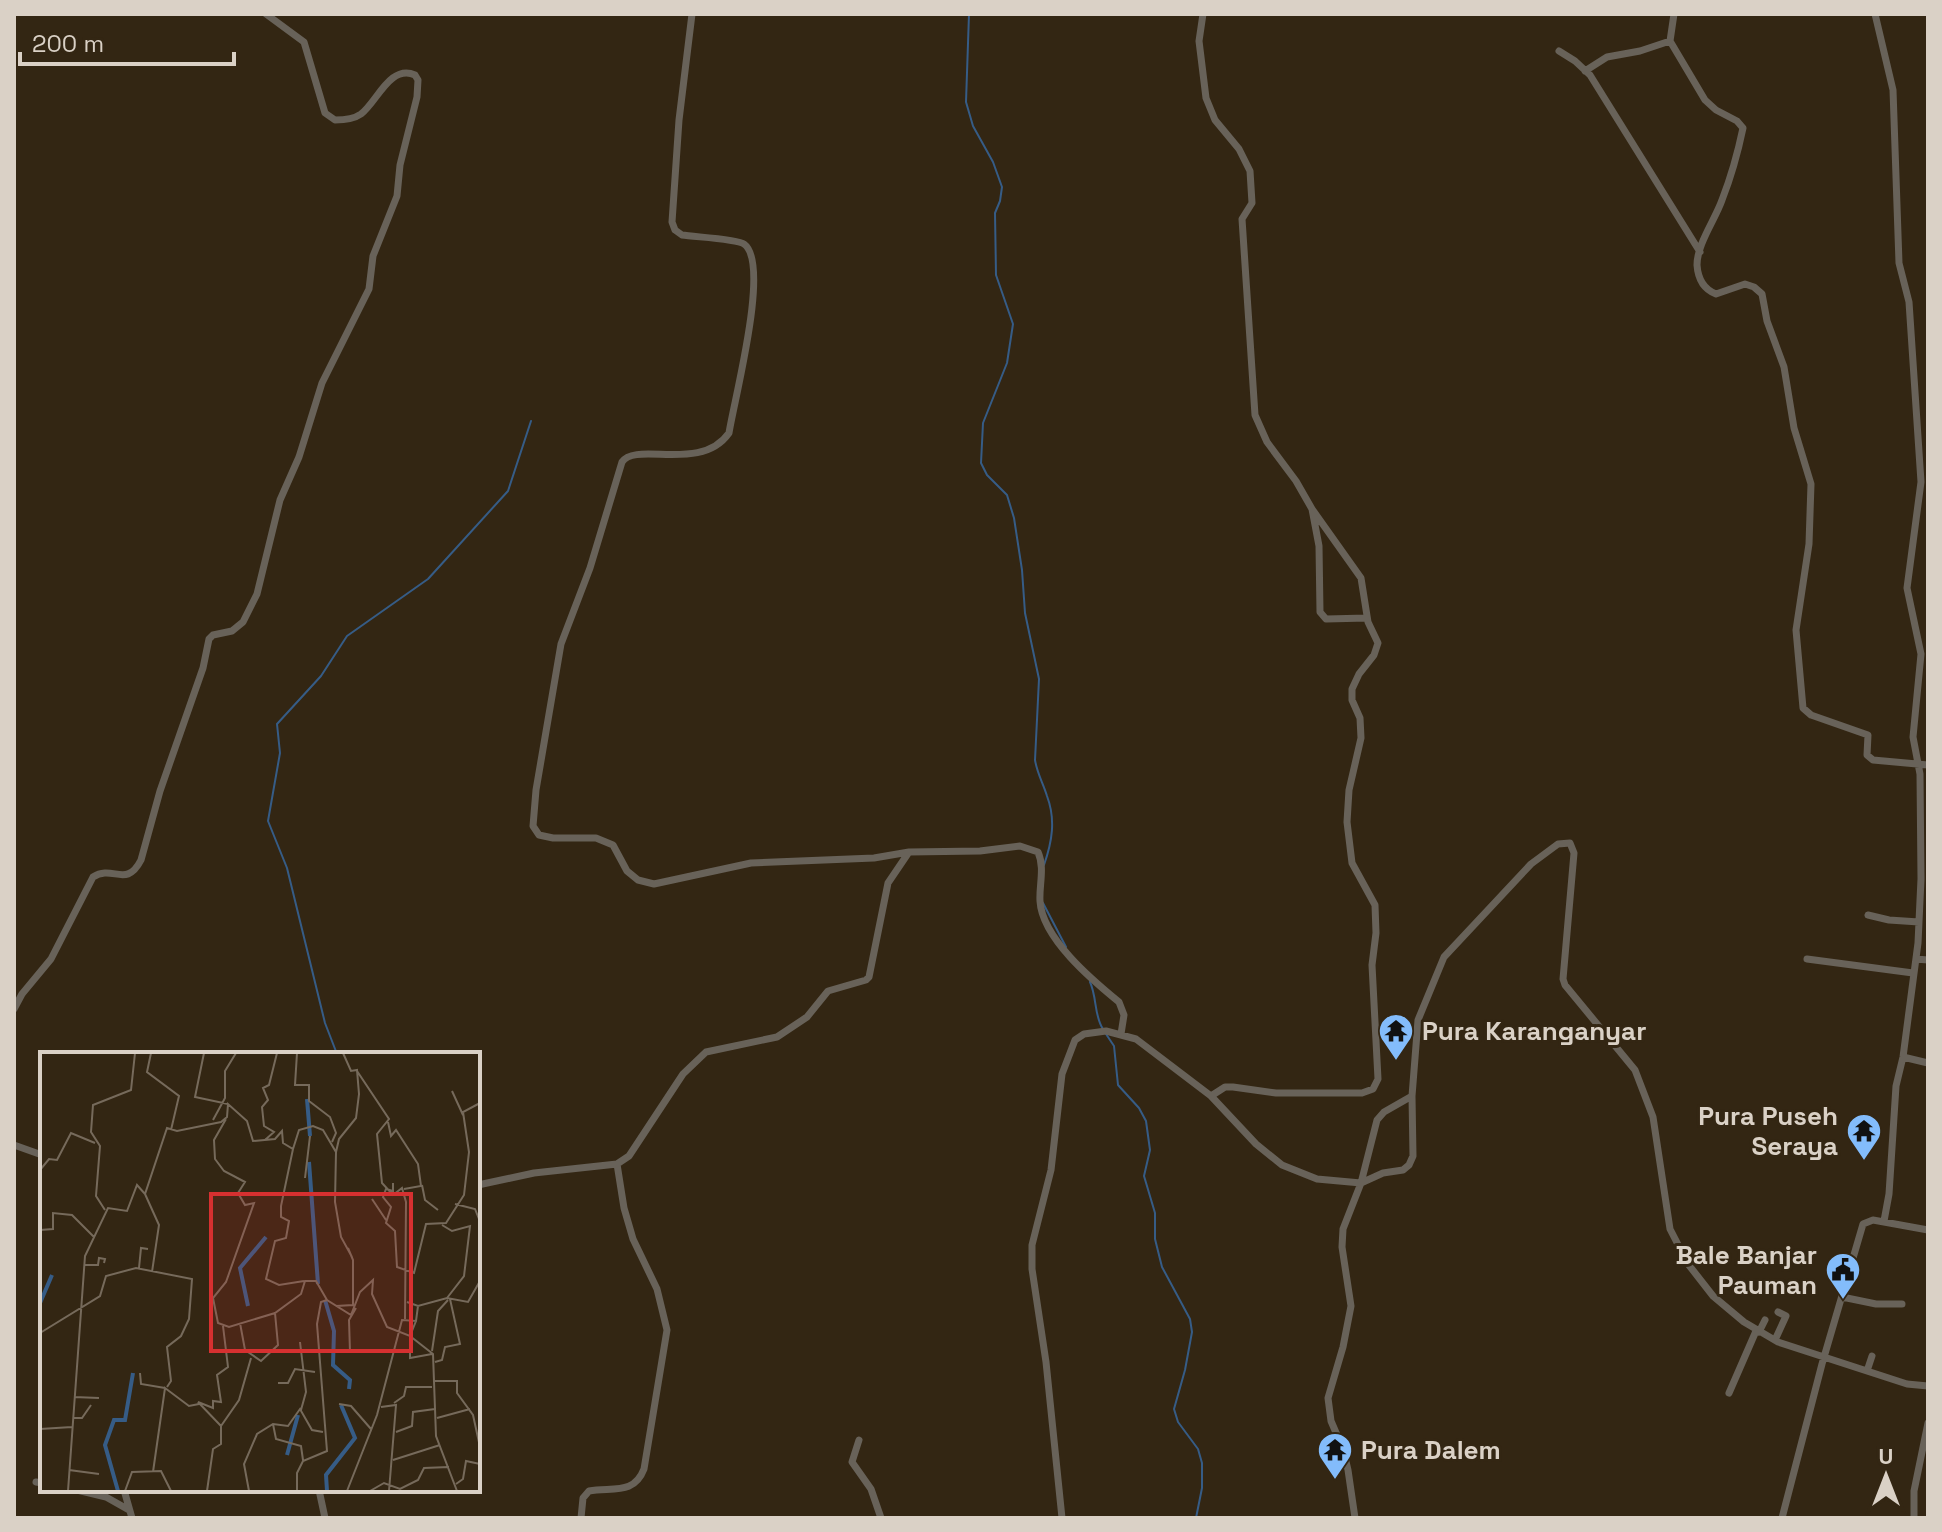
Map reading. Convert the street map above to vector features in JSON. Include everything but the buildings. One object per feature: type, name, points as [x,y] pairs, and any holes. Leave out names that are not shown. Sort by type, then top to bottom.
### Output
[{"type":"street","points":[[14,1009],[22,994],[51,959],[93,877],[100,873],[128,875],[137,869],[160,791],[203,668],[209,639],[213,635],[232,631],[243,622],[257,594],[280,500],[299,457],[322,383],[365,299],[373,256],[397,196],[400,165],[417,97],[418,80],[415,75],[406,72],[381,89],[360,115],[335,120],[325,113],[304,42],[266,14]]},
{"type":"street","points":[[692,14],[679,120],[672,222],[675,230],[682,235],[744,244],[751,253],[756,269],[729,433],[721,443],[702,453],[633,455],[622,462],[590,568],[561,644],[536,790],[533,826],[539,835],[596,838],[613,845],[627,871],[638,880],[654,884],[751,863],[874,858],[909,852],[980,851],[1020,846],[1038,852],[1042,860],[1040,903],[1044,919],[1056,940],[1119,1002],[1124,1015],[1121,1034]]},
{"type":"street","points":[[1203,14],[1199,41],[1206,98],[1215,120],[1243,155],[1252,181],[1252,203],[1242,219],[1255,415],[1267,442],[1358,573],[1365,590],[1367,618],[1376,635],[1377,647],[1352,689],[1352,700],[1360,718],[1361,738],[1349,790],[1347,822],[1352,863],[1375,905],[1372,965],[1379,1075],[1376,1084],[1369,1091],[1335,1093],[1276,1093],[1225,1087],[1211,1096]]},
{"type":"street","points":[[1674,14],[1670,41],[1705,100],[1743,128],[1724,194],[1700,252],[1700,281],[1707,290],[1716,294],[1745,284],[1762,294],[1767,321],[1784,367],[1794,428],[1809,477],[1809,544],[1796,630],[1803,708],[1811,715],[1868,735],[1868,758],[1885,763],[1928,765]]},
{"type":"street","points":[[1875,14],[1893,90],[1899,263],[1909,302],[1920,502],[1907,588],[1921,654],[1913,737],[1919,765],[1922,854],[1919,922],[1903,1057],[1896,1086],[1890,1182],[1884,1221]]},
{"type":"street","points":[[1585,71],[1607,57],[1670,41]]},
{"type":"street","points":[[1559,51],[1585,71],[1700,252]]},
{"type":"street","points":[[1312,509],[1319,546],[1320,612],[1326,619],[1367,618]]},
{"type":"street","points":[[1062,1518],[1046,1362],[1032,1269],[1032,1245],[1051,1170],[1062,1074],[1075,1040],[1084,1034],[1106,1031],[1136,1039],[1211,1096],[1266,1153],[1290,1170],[1317,1179],[1361,1183],[1383,1173],[1403,1170],[1413,1156],[1412,1096],[1418,1020],[1444,957],[1531,864],[1558,844],[1570,843],[1574,862],[1563,979],[1635,1070],[1653,1117],[1670,1229],[1688,1264],[1713,1296],[1734,1308],[1758,1332],[1824,1358],[1907,1384],[1928,1386]]},
{"type":"street","points":[[480,1185],[534,1173],[617,1164],[629,1156],[674,1087],[706,1052],[777,1037],[807,1017],[828,991],[866,980],[888,883],[909,852]]},
{"type":"street","points":[[1868,915],[1919,922]]},
{"type":"street","points":[[1807,959],[1913,973]]},
{"type":"street","points":[[1916,959],[1928,960]]},
{"type":"street","points":[[1903,1057],[1928,1063]]},
{"type":"street","points":[[1355,1518],[1348,1470],[1331,1421],[1328,1398],[1351,1306],[1342,1247],[1343,1229],[1368,1166],[1377,1120],[1384,1112],[1412,1096]]},
{"type":"street","points":[[14,1145],[40,1154]]},
{"type":"street","points":[[581,1518],[583,1498],[589,1491],[633,1486],[640,1481],[667,1330],[657,1289],[633,1239],[617,1164]]},
{"type":"street","points":[[1782,1518],[1863,1224],[1873,1220],[1884,1221],[1928,1230]]},
{"type":"street","points":[[1842,1297],[1861,1303],[1902,1304]]},
{"type":"street","points":[[1775,1340],[1786,1316],[1778,1312]]},
{"type":"street","points":[[1729,1393],[1765,1320]]},
{"type":"street","points":[[1867,1371],[1872,1356]]},
{"type":"street","points":[[1914,1518],[1916,1477],[1928,1423]]},
{"type":"street","points":[[859,1440],[852,1462],[871,1489],[881,1518]]},
{"type":"street","points":[[85,1492],[106,1497],[131,1514]]},
{"type":"street","points":[[125,1492],[131,1514]]},
{"type":"street","points":[[319,1492],[325,1518]]},
{"type":"waterway","points":[[969,14],[966,102],[973,126],[993,162],[1002,187],[995,213],[996,275],[1013,324],[1007,363],[983,423],[981,463],[987,475],[1007,495],[1014,518],[1025,613],[1039,679],[1035,760],[1050,805],[1052,822],[1044,865]]},
{"type":"waterway","points":[[336,1052],[325,1023],[287,868],[268,821],[280,753],[277,724],[321,676],[347,636],[428,579],[508,491],[531,421]]},
{"type":"waterway","points":[[1043,903],[1066,947]]},
{"type":"waterway","points":[[1090,982],[1103,1029]]},
{"type":"waterway","points":[[1106,1034],[1114,1046],[1118,1085],[1139,1108],[1146,1121],[1150,1150],[1144,1176],[1155,1213],[1155,1239],[1162,1267],[1190,1319],[1192,1332],[1174,1409],[1178,1422],[1198,1449],[1202,1463],[1202,1488],[1196,1518]]},
{"type":"place","name":"Pura Karanganyar","points":[[1396,1062]]},
{"type":"place","name":"Pura Puseh Seraya","points":[[1864,1162]]},
{"type":"place","name":"Bale Banjar Pauman","points":[[1843,1301]]},
{"type":"place","name":"Pura Dalem","points":[[1335,1481]]}]
